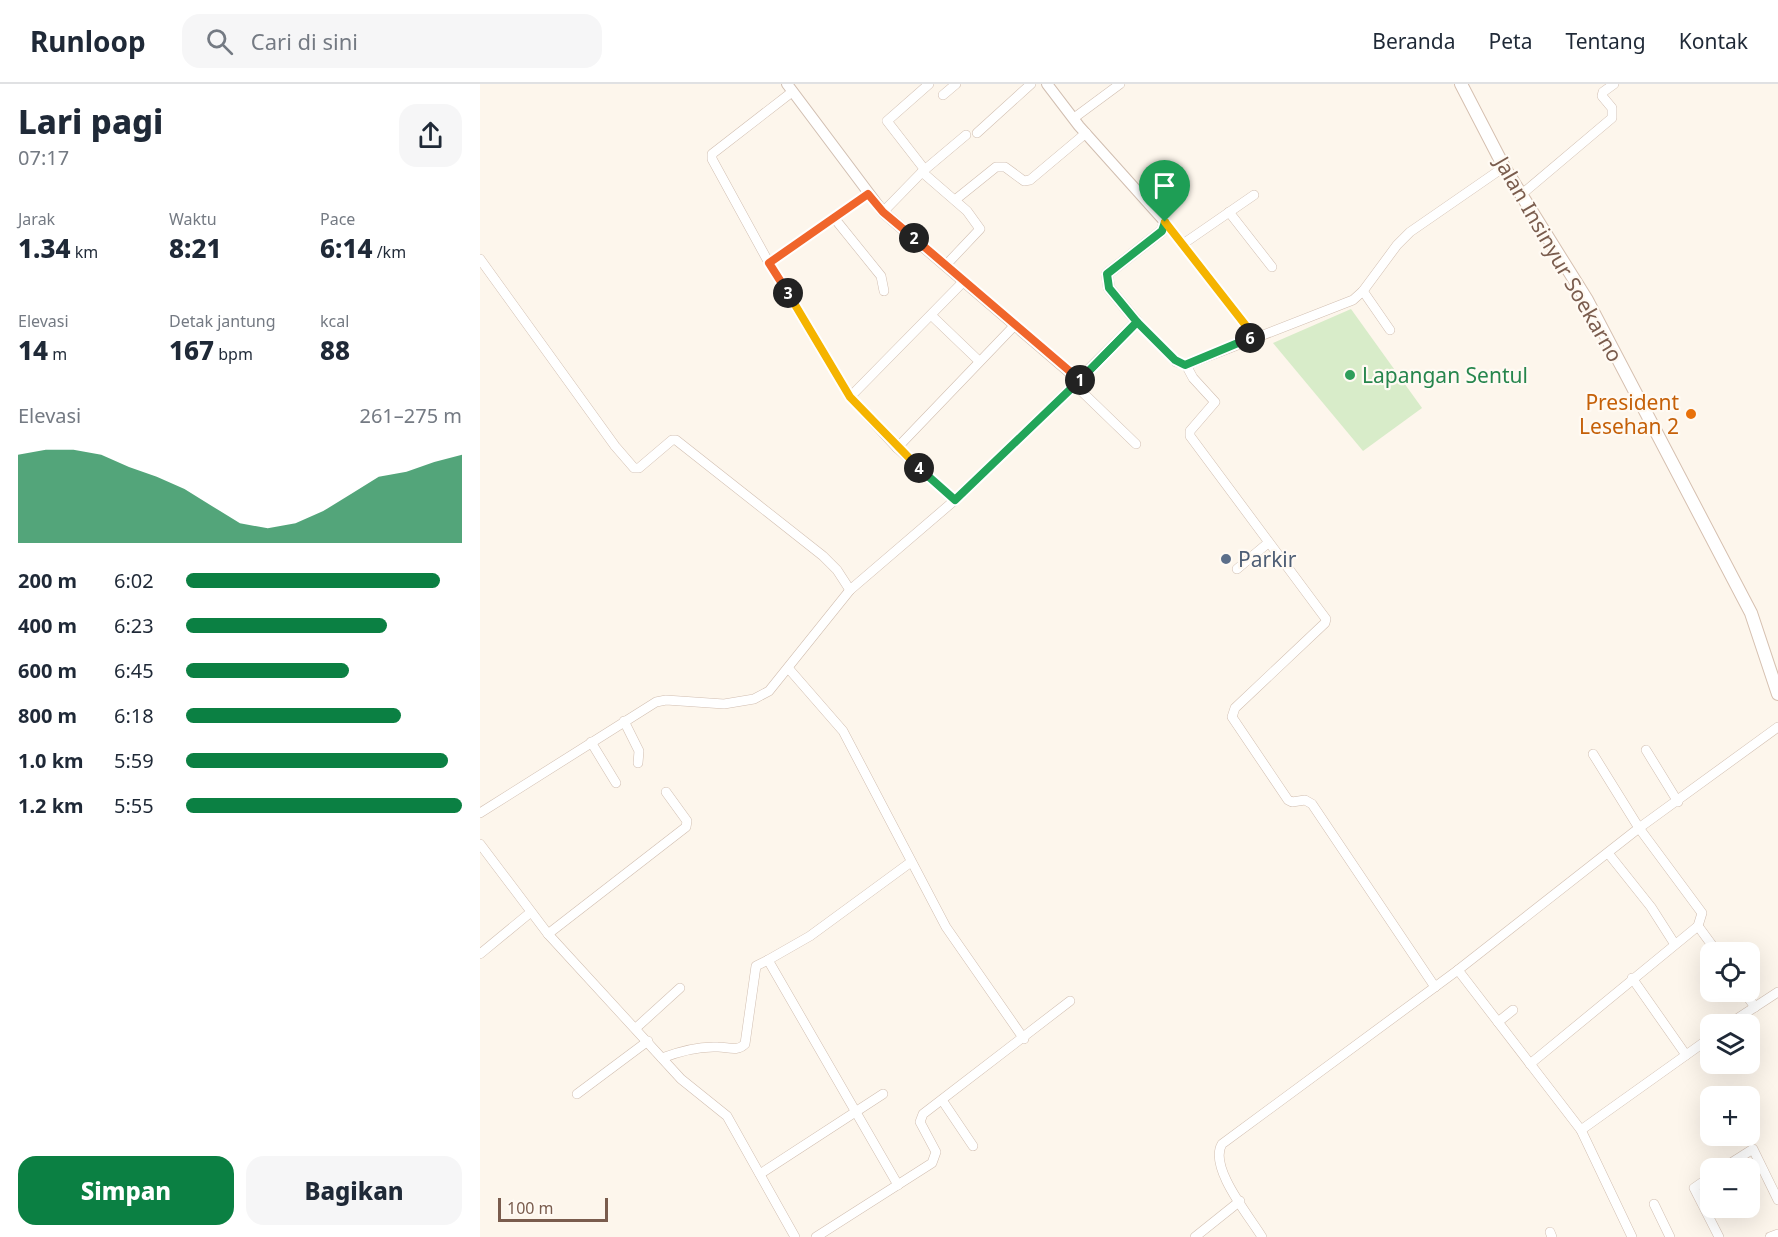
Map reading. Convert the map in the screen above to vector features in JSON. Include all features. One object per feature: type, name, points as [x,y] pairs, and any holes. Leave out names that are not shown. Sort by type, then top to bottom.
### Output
[{"type":"main road","name":"Jalan Insinyur Soekarno","points":[[1461,84],[1504,167],[1587,300],[1751,613],[1778,694]]},
{"type":"street","points":[[929,84],[886,121],[923,171],[955,200],[980,230],[946,265]]},
{"type":"street","points":[[943,95],[956,84]]},
{"type":"street","points":[[977,133],[1031,84]]},
{"type":"street","points":[[1047,84],[1086,133],[1184,244],[1254,336]]},
{"type":"street","points":[[1074,118],[1120,84]]},
{"type":"street","points":[[1522,194],[1612,118],[1612,108],[1602,96],[1603,92],[1614,84]]},
{"type":"street","points":[[955,500],[897,448],[850,397],[769,263],[711,156],[731,136],[790,88],[883,212],[946,265],[1077,383],[1136,444]]},
{"type":"street","points":[[955,200],[996,167],[1005,167],[1024,181],[1030,180],[1086,133]]},
{"type":"street","points":[[883,212],[923,171],[966,135]]},
{"type":"street","points":[[1185,365],[1254,336],[1342,306],[1363,291],[1396,245],[1410,232],[1504,167]]},
{"type":"street","points":[[769,263],[868,194]]},
{"type":"street","points":[[1184,244],[1254,195]]},
{"type":"street","points":[[1229,212],[1272,267]]},
{"type":"street","points":[[835,219],[881,276],[884,291]]},
{"type":"street","points":[[1165,222],[1162,231],[1107,274],[1109,288],[1137,322],[1175,360],[1185,365],[1215,402],[1190,431],[1190,436],[1268,543],[1325,616],[1326,621],[1235,708],[1232,717],[1288,800],[1292,802],[1302,799],[1312,804],[1435,987]]},
{"type":"street","points":[[480,259],[615,446],[634,468],[639,468],[672,440],[676,440],[823,556],[837,570],[850,590]]},
{"type":"street","points":[[850,397],[963,282]]},
{"type":"street","points":[[1363,291],[1390,330]]},
{"type":"street","points":[[931,315],[979,361]]},
{"type":"street","points":[[480,813],[659,701],[724,704],[754,699],[769,691],[789,669],[850,590],[955,500],[1137,322]]},
{"type":"street","points":[[897,448],[1014,326]]},
{"type":"street","points":[[1237,569],[1268,543]]},
{"type":"street","points":[[789,669],[843,731],[960,951],[1024,1039]]},
{"type":"street","points":[[624,721],[639,751],[638,763]]},
{"type":"street","points":[[1262,1237],[1219,1165],[1219,1150],[1222,1144],[1458,970],[1639,828],[1678,802],[1778,727]]},
{"type":"street","points":[[591,742],[616,783]]},
{"type":"street","points":[[1646,750],[1678,802]]},
{"type":"street","points":[[1530,1064],[1698,926],[1702,913],[1639,828],[1593,754]]},
{"type":"street","points":[[548,934],[686,826],[687,821],[666,792]]},
{"type":"street","points":[[480,844],[548,934],[687,1084],[727,1116],[795,1237]]},
{"type":"street","points":[[1608,853],[1651,907],[1674,944]]},
{"type":"street","points":[[662,1058],[704,1047],[741,1048],[747,1038],[756,966],[810,936],[911,862]]},
{"type":"street","points":[[480,954],[531,912]]},
{"type":"street","points":[[1698,926],[1710,942]]},
{"type":"street","points":[[768,960],[898,1185]]},
{"type":"street","points":[[1458,970],[1581,1131],[1632,1237]]},
{"type":"street","points":[[1632,978],[1686,1055]]},
{"type":"street","points":[[636,1028],[680,988]]},
{"type":"street","points":[[1745,1014],[1778,992]]},
{"type":"street","points":[[816,1237],[934,1160],[936,1152],[920,1118],[1070,1001]]},
{"type":"street","points":[[1751,1002],[1755,1007]]},
{"type":"street","points":[[1498,1023],[1514,1010]]},
{"type":"street","points":[[577,1094],[648,1041]]},
{"type":"street","points":[[1581,1131],[1700,1045]]},
{"type":"street","points":[[760,1174],[883,1094]]},
{"type":"street","points":[[942,1100],[973,1146]]},
{"type":"street","points":[[1739,1158],[1753,1149],[1757,1158]]},
{"type":"street","points":[[1760,1163],[1778,1200]]},
{"type":"street","points":[[1700,1184],[1694,1188],[1700,1200]]},
{"type":"street","points":[[1195,1237],[1240,1201]]},
{"type":"street","points":[[1654,1204],[1670,1237]]},
{"type":"street","points":[[1709,1218],[1719,1237]]},
{"type":"street","points":[[1770,1237],[1778,1234]]},
{"type":"green space","name":"Lapangan Sentul","points":[[1351,309],[1422,408],[1363,451],[1273,343]]},
{"type":"place","name":"Lapangan Sentul","points":[[1350,375]]},
{"type":"place","name":"President Lesehan 2","points":[[1691,414]]},
{"type":"place","name":"Parkir","points":[[1226,559]]},
{"type":"route","points":[[1165,222],[1162,231],[1113,267],[1107,274],[1109,288],[1137,322],[1079,380],[883,212],[868,194],[769,263],[850,397],[897,448],[955,500],[1079,380],[1137,322],[1175,360],[1185,365],[1254,336],[1165,222]]}]
